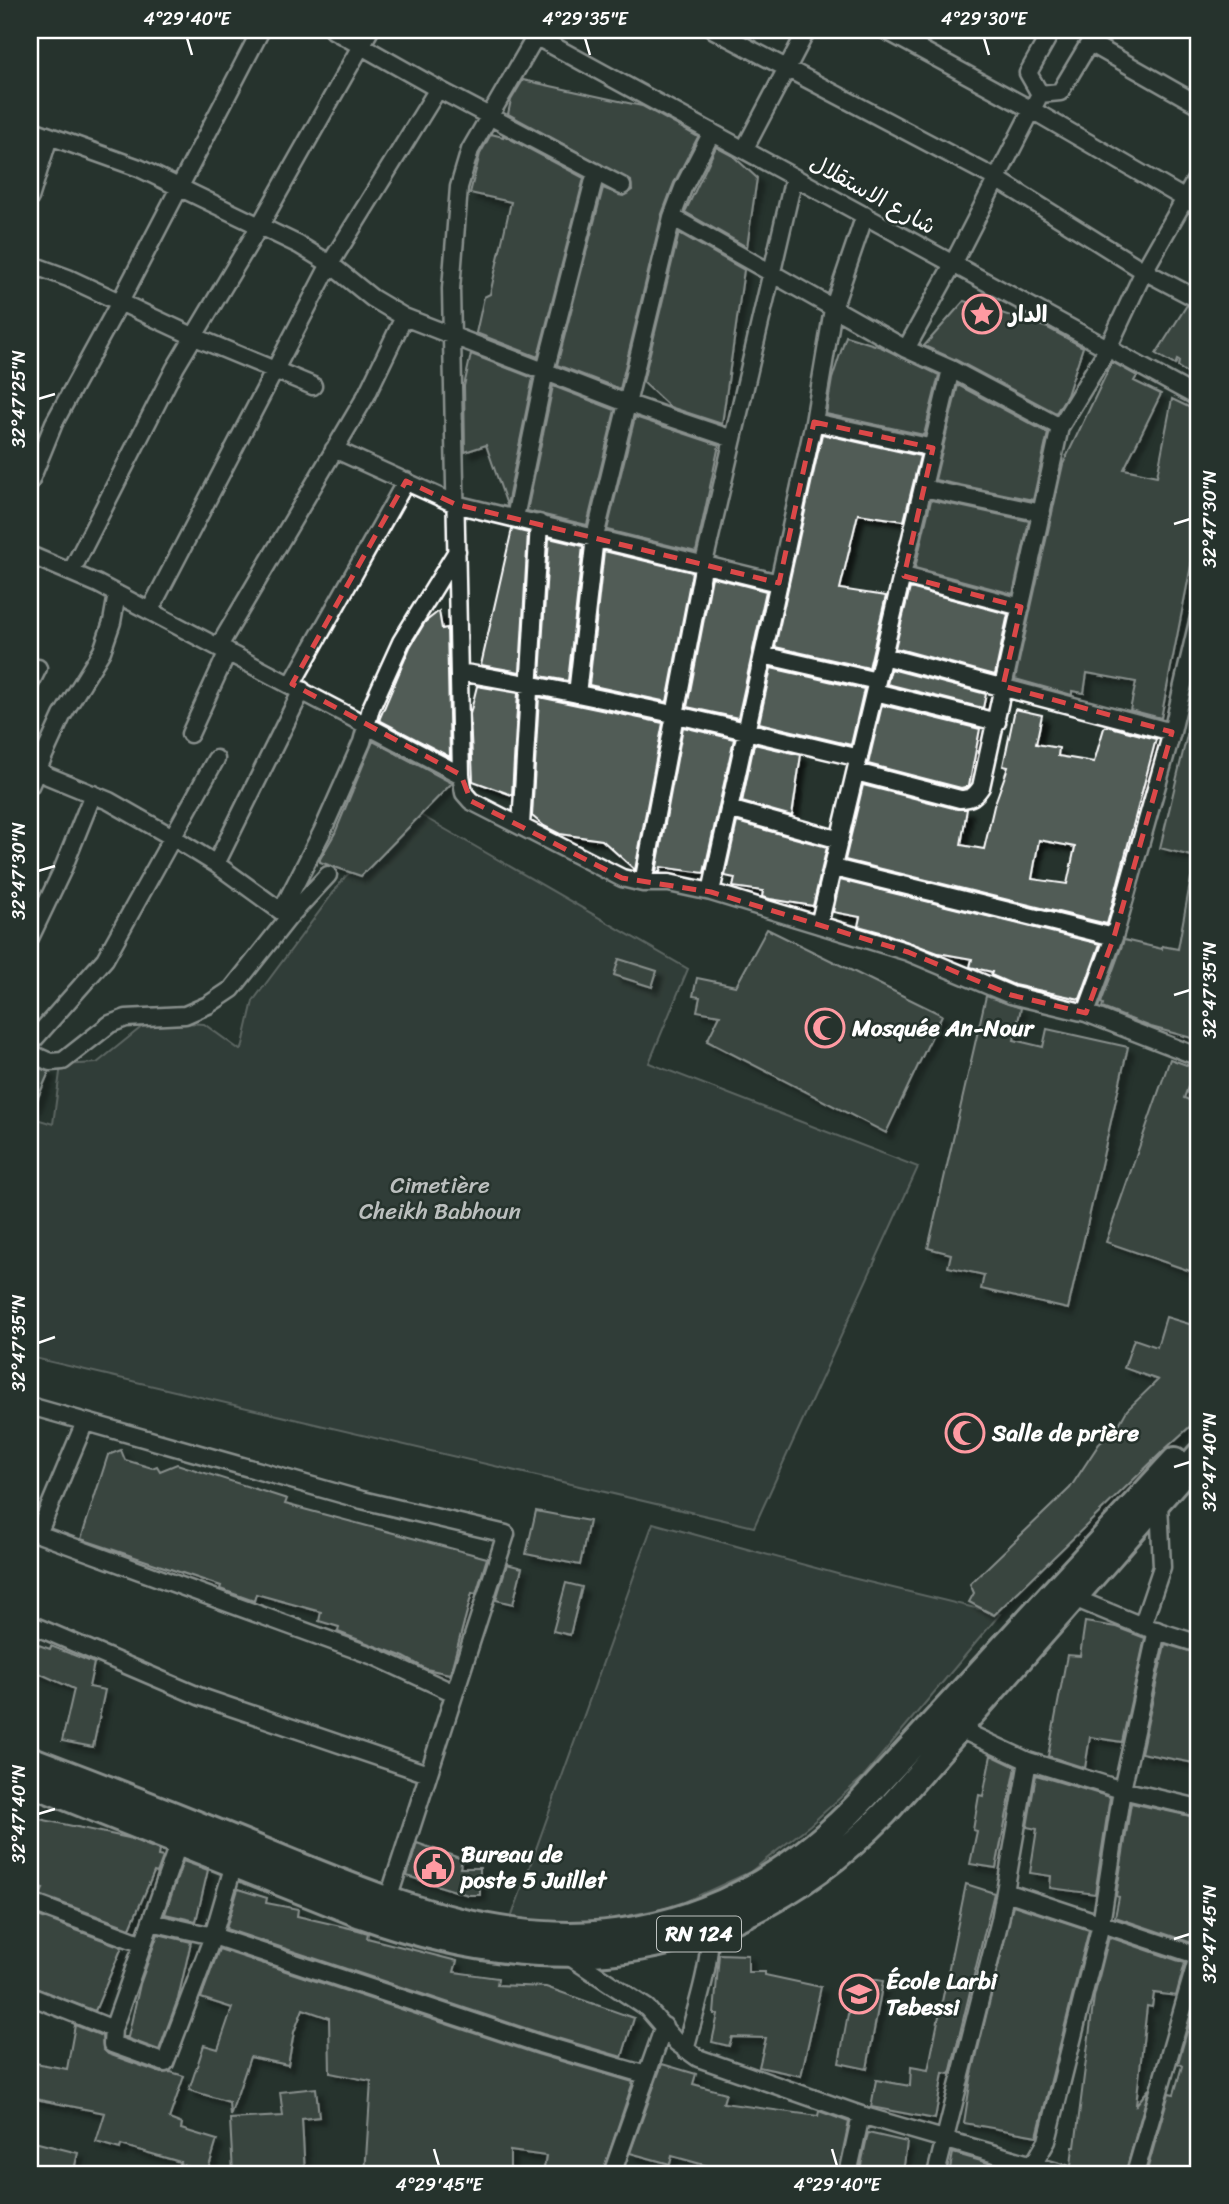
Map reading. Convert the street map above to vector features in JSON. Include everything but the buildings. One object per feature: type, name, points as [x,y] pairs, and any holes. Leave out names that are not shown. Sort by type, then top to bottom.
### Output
[{"type":"main road","name":"RN 124","points":[[30,1759],[183,1831],[234,1864],[384,1911],[479,1947],[567,1955],[627,1950],[686,1938],[707,1920],[819,1843],[857,1806],[1185,1449],[1199,1440]]},
{"type":"main road","name":"RN 124","points":[[30,1783],[350,1886],[384,1911],[522,1932],[569,1935],[608,1933],[707,1920],[777,1899],[835,1860],[885,1813],[1199,1455]]},
{"type":"street","points":[[30,482],[54,423],[261,30]]},
{"type":"street","points":[[333,30],[622,186]]},
{"type":"street","points":[[71,572],[176,368],[370,30]]},
{"type":"street","points":[[713,30],[997,179],[1144,271],[1199,300]]},
{"type":"street","points":[[744,150],[807,30]]},
{"type":"street","points":[[885,30],[1032,110],[1192,203]]},
{"type":"street","points":[[1040,94],[1028,73],[1052,30]]},
{"type":"street","points":[[534,32],[470,150],[459,187],[451,289],[451,334],[461,775],[464,793],[471,801],[622,878],[643,883],[669,883],[710,892],[908,952],[1011,995],[1086,1013],[1199,1056]]},
{"type":"street","name":"شارع الاستقلال","points":[[534,32],[744,150],[1199,398]]},
{"type":"street","points":[[1040,94],[1060,92],[1094,36],[1199,105]]},
{"type":"street","points":[[150,610],[330,264],[439,89]]},
{"type":"street","points":[[906,349],[1040,94]]},
{"type":"street","points":[[30,130],[139,168],[299,245],[330,264],[372,298],[404,317],[629,404],[733,439]]},
{"type":"street","points":[[577,694],[595,537],[672,217],[683,188],[712,132]]},
{"type":"street","points":[[30,198],[49,137]]},
{"type":"street","points":[[516,518],[545,371],[596,172]]},
{"type":"street","points":[[459,672],[676,713],[746,730],[960,799],[969,799],[976,795],[981,787],[997,722],[1060,428],[1108,348],[1144,271],[1192,203],[1199,174]]},
{"type":"street","points":[[643,883],[704,563],[794,177]]},
{"type":"street","points":[[710,892],[814,422],[833,309],[865,215]]},
{"type":"street","points":[[672,217],[906,349],[951,369],[1060,428]]},
{"type":"street","points":[[30,264],[68,278],[195,337],[313,386]]},
{"type":"street","points":[[190,734],[223,649],[366,396],[404,317]]},
{"type":"street","points":[[819,925],[951,369]]},
{"type":"street","points":[[814,422],[933,448]]},
{"type":"street","points":[[334,449],[455,504],[779,583]]},
{"type":"street","points":[[216,864],[297,687],[406,481]]},
{"type":"street","points":[[923,488],[1042,513]]},
{"type":"street","points":[[521,826],[539,523]]},
{"type":"street","points":[[30,1053],[50,1062],[63,1061],[110,1024],[127,1018],[185,1015],[208,1005],[232,989],[286,913],[362,742],[372,708],[401,642],[457,551]]},
{"type":"street","points":[[30,555],[150,610],[461,775]]},
{"type":"street","points":[[904,576],[1021,607]]},
{"type":"street","points":[[30,786],[33,768],[102,652],[112,622],[117,594]]},
{"type":"street","points":[[1086,1013],[1114,937],[1172,732],[1199,617]]},
{"type":"street","points":[[763,655],[997,722]]},
{"type":"street","points":[[883,656],[1172,732]]},
{"type":"street","points":[[30,684],[38,668]]},
{"type":"street","points":[[30,1044],[105,959],[216,759]]},
{"type":"street","points":[[33,768],[93,794],[174,838],[286,913]]},
{"type":"street","points":[[30,938],[62,872],[93,794]]},
{"type":"street","points":[[729,809],[840,840]]},
{"type":"street","points":[[834,868],[1114,937]]},
{"type":"street","points":[[286,913],[328,875]]},
{"type":"street","points":[[30,1406],[362,1500],[506,1534],[384,1911]]},
{"type":"street","points":[[85,1422],[34,1533],[376,1657],[454,1693]]},
{"type":"street","points":[[1032,2170],[1047,2141],[1101,1924],[1162,1567],[1159,1503]]},
{"type":"street","points":[[1074,1598],[1199,1644]]},
{"type":"street","points":[[30,1624],[201,1697],[428,1774]]},
{"type":"street","points":[[934,1721],[959,1727],[1028,1761],[1122,1790],[1199,1808]]},
{"type":"street","points":[[936,2174],[1006,1892],[1028,1761]]},
{"type":"street","points":[[183,1831],[113,2029],[112,2044],[165,2063],[213,1936],[234,1864]]},
{"type":"street","points":[[1006,1892],[1199,1955],[1135,2174]]},
{"type":"street","points":[[30,1902],[143,1944]]},
{"type":"street","points":[[685,2050],[709,1957],[707,1920]]},
{"type":"street","points":[[151,1922],[213,1936],[540,2044],[646,2075]]},
{"type":"street","points":[[567,1955],[647,2008],[685,2050],[710,2063],[861,2115],[945,2137],[1032,2170],[1065,2174]]},
{"type":"street","points":[[30,1996],[113,2029]]},
{"type":"street","points":[[612,2174],[663,2026]]},
{"type":"street","points":[[848,2174],[861,2115]]},
{"type":"highlighted area","points":[[814,422],[933,448],[904,576],[1021,607],[1003,686],[1172,732],[1114,937],[1086,1013],[1011,995],[908,952],[711,892],[622,878],[471,801],[461,775],[292,684],[406,481],[455,504],[779,583]]},
{"type":"green space","name":"Cimetière Cheikh Babhoun","points":[[417,813],[688,969],[649,1063],[918,1167],[754,1527],[30,1357],[30,1117],[53,1124],[61,1065],[97,1063],[149,1021],[204,1024],[242,1049],[253,1001],[345,877]]},
{"type":"green space","points":[[653,1523],[852,1578],[1000,1614],[863,1777],[810,1825],[750,1872],[676,1906],[582,1925],[509,1924]]},
{"type":"place","name":"الدار","points":[[982,314]]},
{"type":"place","name":"Mosquée An-Nour","points":[[825,1028]]},
{"type":"place","name":"Salle de prière","points":[[965,1433]]},
{"type":"place","name":"Bureau de poste 5 Juillet","points":[[434,1867]]},
{"type":"place","name":"École Larbi Tebessi","points":[[859,1994]]}]
